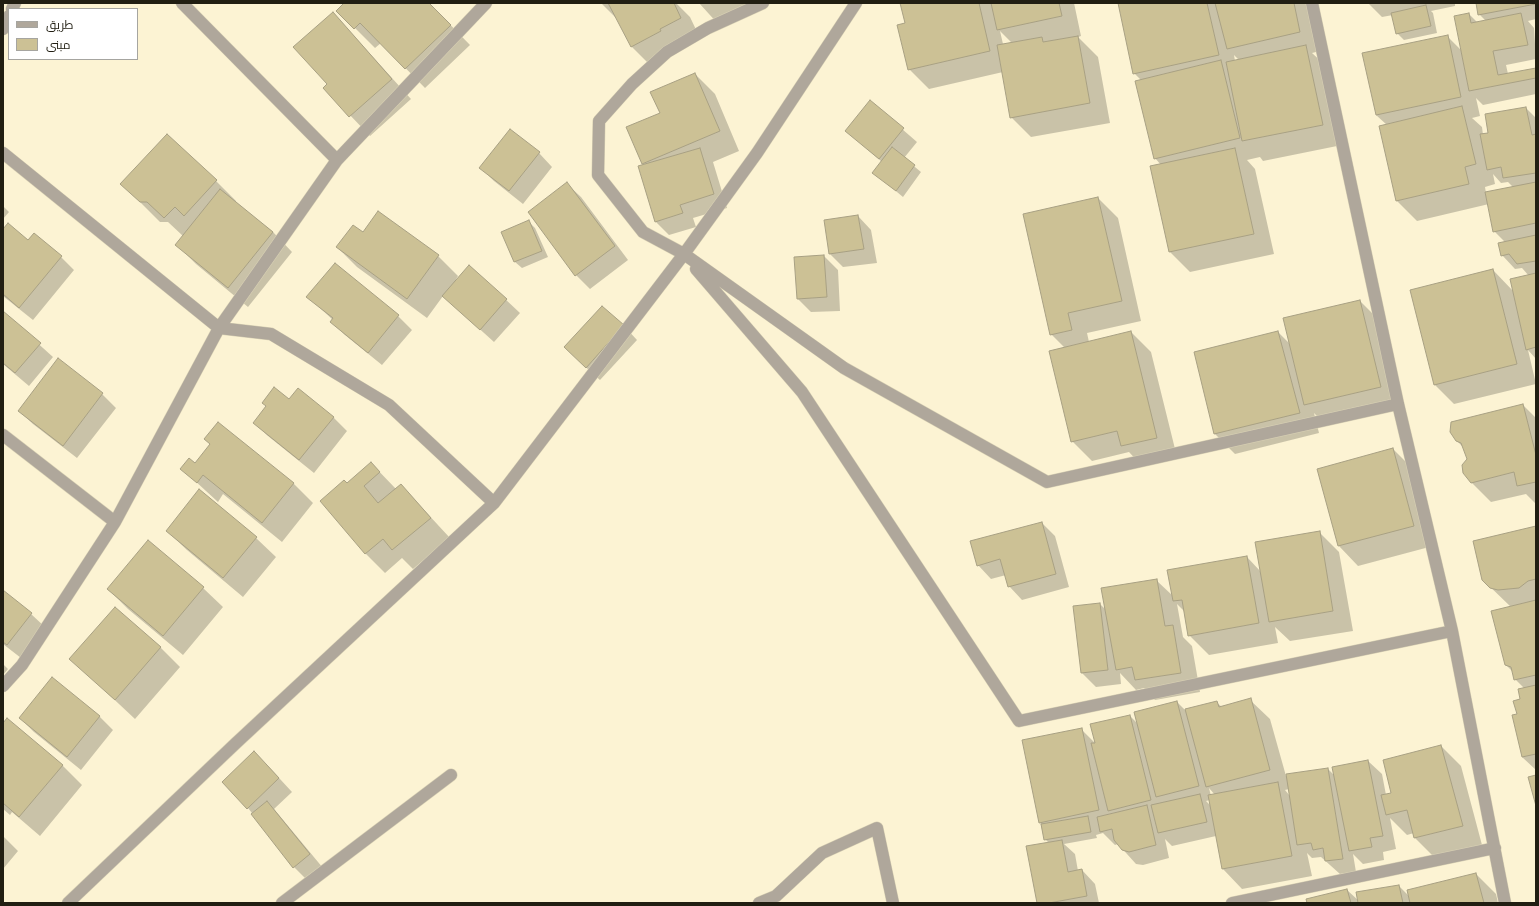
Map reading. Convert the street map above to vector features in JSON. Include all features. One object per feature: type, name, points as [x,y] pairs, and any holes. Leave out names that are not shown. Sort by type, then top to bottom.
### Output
[{"type":"street","points":[[182,3],[337,160]]},
{"type":"street","points":[[763,3],[708,28],[667,52],[632,84],[599,121],[598,175],[643,232],[684,254],[844,368],[1047,482],[1398,404]]},
{"type":"street","points":[[68,903],[494,503],[684,254],[757,152],[856,3]]},
{"type":"street","points":[[1312,3],[1398,404],[1452,631],[1505,903]]},
{"type":"street","points":[[3,686],[22,665],[115,522],[219,328],[337,160],[483,4]]},
{"type":"street","points":[[3,29],[8,18]]},
{"type":"street","points":[[3,153],[219,328],[271,334],[389,405],[494,503]]},
{"type":"street","points":[[684,254],[802,392],[1019,721],[1452,631]]},
{"type":"street","points":[[3,434],[115,522]]},
{"type":"street","points":[[282,903],[451,775]]},
{"type":"street","points":[[759,903],[776,896],[822,853],[877,828],[893,903]]},
{"type":"street","points":[[1232,903],[1495,848]]},
{"type":"building","points":[[344,3],[429,3],[451,25],[405,69],[360,23],[354,29],[336,11]]},
{"type":"building","points":[[608,3],[674,3],[681,18],[660,29],[661,31],[631,47]]},
{"type":"building","points":[[900,3],[979,3],[990,51],[908,70],[897,25],[905,23]]},
{"type":"building","points":[[991,3],[1059,3],[1062,16],[997,30]]},
{"type":"building","points":[[1118,3],[1207,3],[1219,55],[1133,74]]},
{"type":"building","points":[[1215,3],[1294,3],[1300,32],[1227,49]]},
{"type":"building","points":[[1476,3],[1536,3],[1536,4],[1478,15]]},
{"type":"building","points":[[1426,5],[1431,26],[1396,34],[1391,13]]},
{"type":"building","points":[[333,12],[392,79],[349,117],[323,88],[327,84],[293,47]]},
{"type":"building","points":[[1469,13],[1471,23],[1521,13],[1528,45],[1493,51],[1498,75],[1536,68],[1536,78],[1469,91],[1454,16]]},
{"type":"building","points":[[1448,35],[1461,97],[1376,115],[1362,53]]},
{"type":"building","points":[[1078,36],[1090,103],[1010,118],[997,45],[1042,37],[1043,42]]},
{"type":"building","points":[[1306,45],[1323,125],[1242,141],[1226,62]]},
{"type":"building","points":[[1221,60],[1240,138],[1154,159],[1135,81]]},
{"type":"building","points":[[695,73],[720,131],[642,164],[626,127],[660,113],[650,92]]},
{"type":"building","points":[[870,100],[904,128],[879,159],[845,131]]},
{"type":"building","points":[[1462,106],[1476,164],[1465,167],[1469,184],[1396,201],[1379,126]]},
{"type":"building","points":[[1526,107],[1532,135],[1536,134],[1536,173],[1503,178],[1501,167],[1487,170],[1480,134],[1488,133],[1485,114]]},
{"type":"building","points":[[510,129],[540,152],[509,191],[479,168]]},
{"type":"building","points":[[167,134],[217,180],[184,216],[175,207],[164,218],[147,202],[140,202],[120,184]]},
{"type":"building","points":[[892,147],[915,165],[896,191],[872,173]]},
{"type":"building","points":[[700,148],[714,194],[680,205],[683,213],[655,222],[638,166]]},
{"type":"building","points":[[1235,148],[1254,234],[1169,252],[1150,166]]},
{"type":"building","points":[[567,182],[615,246],[575,276],[528,212]]},
{"type":"building","points":[[1536,182],[1536,223],[1493,232],[1485,192]]},
{"type":"building","points":[[220,189],[273,232],[228,288],[175,245]]},
{"type":"building","points":[[1098,197],[1122,301],[1068,313],[1072,330],[1050,335],[1023,214]]},
{"type":"building","points":[[378,211],[439,255],[407,299],[336,247],[353,225],[363,232]]},
{"type":"building","points":[[858,215],[864,249],[829,254],[824,220]]},
{"type":"building","points":[[529,220],[542,251],[514,262],[501,232]]},
{"type":"building","points":[[8,223],[28,240],[34,233],[62,256],[19,308],[3,294],[3,229]]},
{"type":"building","points":[[1536,235],[1536,261],[1517,264],[1509,254],[1501,256],[1498,243]]},
{"type":"building","points":[[824,255],[827,297],[797,299],[794,257]]},
{"type":"building","points":[[335,263],[399,315],[368,353],[330,322],[333,318],[306,297]]},
{"type":"building","points":[[469,265],[507,299],[480,330],[442,296]]},
{"type":"building","points":[[1493,269],[1517,364],[1434,385],[1410,290]]},
{"type":"building","points":[[1536,273],[1536,347],[1526,350],[1510,279]]},
{"type":"building","points":[[1360,300],[1381,387],[1304,405],[1283,318]]},
{"type":"building","points":[[602,306],[624,325],[586,368],[564,347]]},
{"type":"building","points":[[3,311],[41,343],[15,373],[3,363]]},
{"type":"building","points":[[1131,331],[1157,438],[1121,446],[1117,431],[1071,442],[1049,351]]},
{"type":"building","points":[[1278,331],[1300,413],[1214,434],[1194,352]]},
{"type":"building","points":[[58,358],[103,393],[63,446],[18,411]]},
{"type":"building","points":[[274,387],[289,399],[298,388],[334,417],[299,460],[253,423],[266,406],[262,403]]},
{"type":"building","points":[[1523,404],[1536,455],[1536,482],[1517,486],[1514,472],[1471,483],[1463,473],[1462,465],[1467,459],[1461,443],[1456,441],[1450,432],[1451,422]]},
{"type":"building","points":[[218,422],[294,483],[262,523],[203,475],[197,483],[180,469],[189,458],[195,463],[210,444],[204,439]]},
{"type":"building","points":[[1393,448],[1414,526],[1338,546],[1317,469]]},
{"type":"building","points":[[371,462],[380,472],[364,486],[378,503],[401,484],[431,518],[392,550],[383,539],[365,554],[320,501],[344,480],[347,483]]},
{"type":"building","points":[[199,489],[257,537],[223,578],[166,531]]},
{"type":"building","points":[[1042,522],[1056,574],[1008,587],[1000,559],[977,566],[970,541]]},
{"type":"building","points":[[1536,526],[1536,579],[1528,581],[1519,588],[1498,590],[1490,588],[1482,580],[1473,541]]},
{"type":"building","points":[[1320,531],[1333,611],[1269,622],[1255,542]]},
{"type":"building","points":[[148,540],[204,587],[163,636],[107,589]]},
{"type":"building","points":[[1247,556],[1259,623],[1188,636],[1182,600],[1173,601],[1167,570]]},
{"type":"building","points":[[1157,579],[1165,626],[1173,625],[1181,673],[1135,680],[1132,667],[1116,670],[1101,588]]},
{"type":"building","points":[[3,590],[32,613],[7,645],[3,642]]},
{"type":"building","points":[[1536,600],[1536,675],[1514,680],[1511,667],[1505,665],[1491,611]]},
{"type":"building","points":[[1100,603],[1108,670],[1081,673],[1073,606]]},
{"type":"building","points":[[115,607],[161,647],[115,700],[69,659]]},
{"type":"building","points":[[52,677],[100,716],[67,757],[19,718]]},
{"type":"building","points":[[1536,685],[1536,754],[1522,757],[1512,715],[1517,714],[1513,701],[1520,699],[1518,689]]},
{"type":"building","points":[[1251,698],[1270,770],[1206,787],[1185,709],[1217,701],[1219,707]]},
{"type":"building","points":[[1177,701],[1199,786],[1156,797],[1134,712]]},
{"type":"building","points":[[1130,715],[1151,800],[1108,811],[1091,743],[1095,743],[1090,724]]},
{"type":"building","points":[[7,718],[63,765],[19,817],[3,803],[3,723]]},
{"type":"building","points":[[1082,728],[1099,810],[1039,823],[1022,740]]},
{"type":"building","points":[[1441,745],[1463,826],[1414,838],[1407,810],[1386,815],[1381,795],[1391,793],[1383,760]]},
{"type":"building","points":[[254,751],[279,778],[247,809],[222,782]]},
{"type":"building","points":[[1368,760],[1383,836],[1370,838],[1372,847],[1349,851],[1332,767]]},
{"type":"building","points":[[1328,768],[1343,859],[1325,861],[1323,848],[1313,850],[1311,843],[1297,845],[1286,774]]},
{"type":"building","points":[[1536,775],[1536,806],[1528,777]]},
{"type":"building","points":[[1278,782],[1292,856],[1222,869],[1208,795]]},
{"type":"building","points":[[1200,794],[1207,822],[1158,833],[1151,805]]},
{"type":"building","points":[[267,801],[310,854],[293,868],[251,814]]},
{"type":"building","points":[[1147,805],[1156,845],[1129,852],[1122,850],[1114,840],[1112,829],[1100,832],[1097,817]]},
{"type":"building","points":[[1088,816],[1091,832],[1044,840],[1041,824]]},
{"type":"building","points":[[1062,840],[1068,872],[1082,869],[1087,896],[1049,903],[1037,903],[1026,846]]},
{"type":"building","points":[[1476,873],[1484,903],[1410,903],[1407,890]]},
{"type":"building","points":[[1399,885],[1403,903],[1358,903],[1356,892]]},
{"type":"building","points":[[1347,889],[1351,903],[1307,903],[1306,899]]}]
